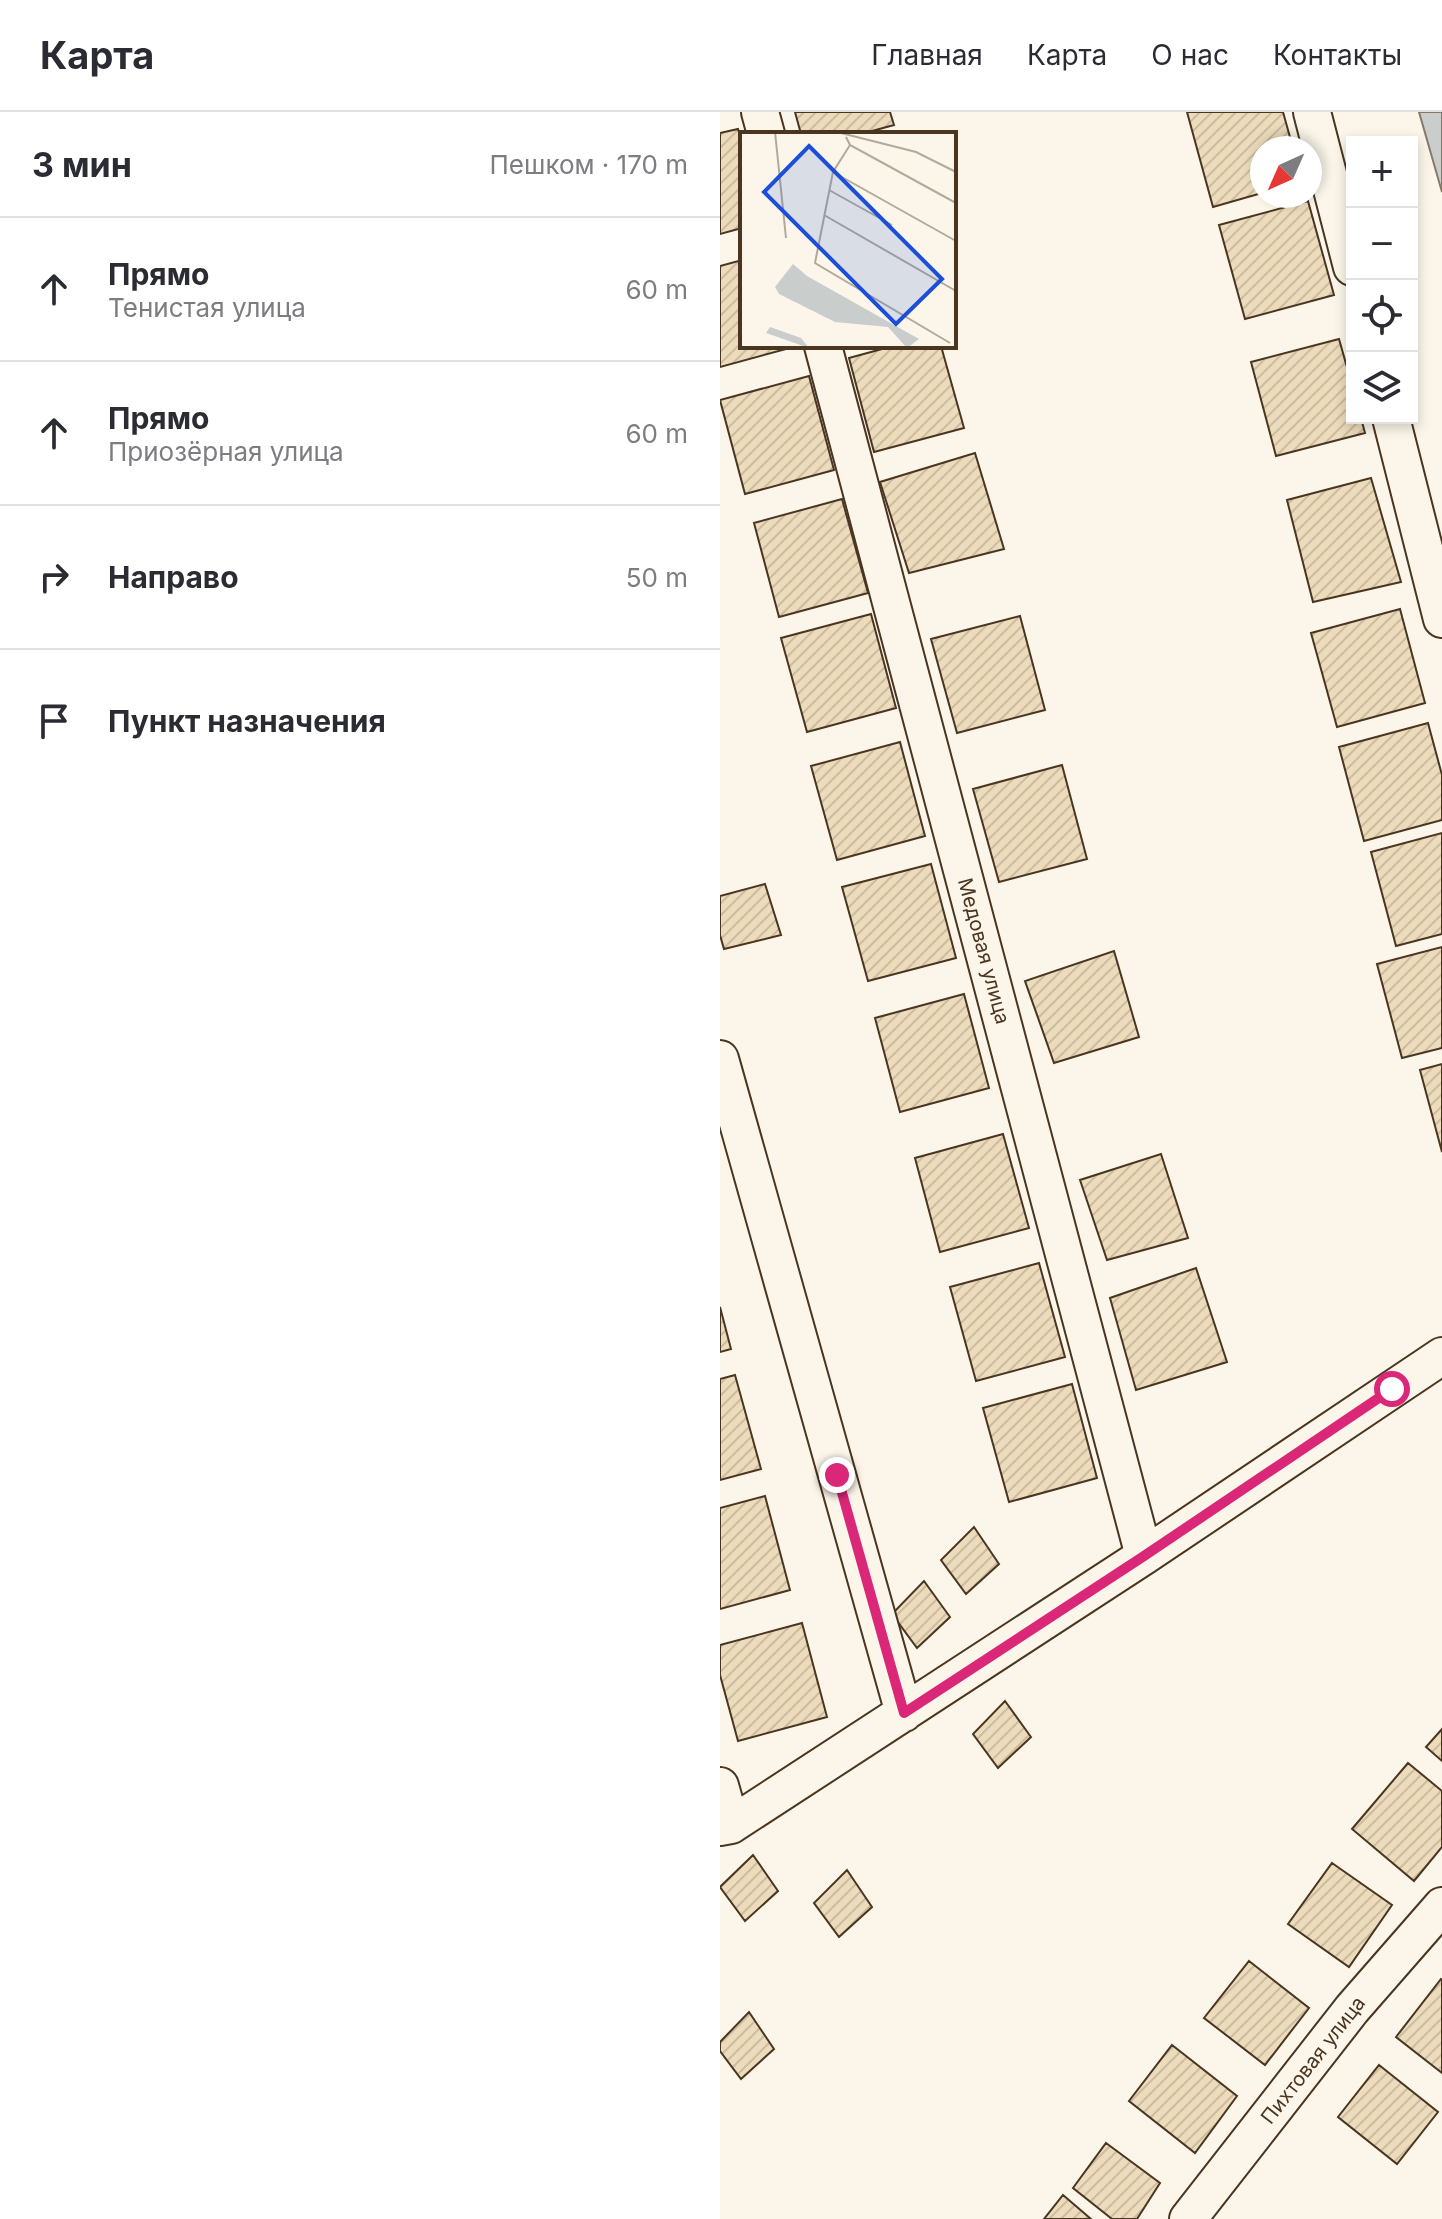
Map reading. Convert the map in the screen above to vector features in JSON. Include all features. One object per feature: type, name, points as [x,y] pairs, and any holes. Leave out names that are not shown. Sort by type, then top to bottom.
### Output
[{"type":"street","points":[[760,112],[765,132]]},
{"type":"street","points":[[1312,112],[1346,244]]},
{"type":"street","name":"Медовая улица","points":[[824,348],[1144,1556]]},
{"type":"street","points":[[1393,424],[1442,619]]},
{"type":"street","points":[[720,1059],[904,1713]]},
{"type":"street","points":[[720,1786],[725,1826],[1144,1556],[1442,1356]]},
{"type":"street","name":"Пихтовая улица","points":[[1188,2219],[1352,2009],[1442,1906]]},
{"type":"shaded area","points":[[1419,112],[1442,112],[1442,192]]},
{"type":"building","points":[[795,112],[890,112],[894,125],[868,132],[800,132]]},
{"type":"building","points":[[1187,112],[1283,112],[1290,136],[1250,136],[1250,196],[1213,207]]},
{"type":"building","points":[[738,129],[740,136],[740,229],[720,234],[720,133]]},
{"type":"building","points":[[1282,208],[1310,208],[1334,295],[1245,319],[1219,225]]},
{"type":"building","points":[[740,261],[740,348],[790,348],[720,367],[720,266]]},
{"type":"building","points":[[1339,339],[1346,364],[1346,424],[1363,424],[1365,433],[1276,456],[1251,362]]},
{"type":"building","points":[[886,348],[942,348],[964,428],[874,452],[849,358]]},
{"type":"building","points":[[809,376],[834,470],[745,494],[720,400]]},
{"type":"building","points":[[975,453],[1004,549],[909,573],[880,482]]},
{"type":"building","points":[[1371,478],[1401,582],[1313,602],[1287,500]]},
{"type":"building","points":[[842,499],[868,593],[779,617],[754,523]]},
{"type":"building","points":[[1400,609],[1425,703],[1337,727],[1311,633]]},
{"type":"building","points":[[871,614],[896,708],[807,732],[781,638]]},
{"type":"building","points":[[1020,616],[1045,710],[957,733],[931,639]]},
{"type":"building","points":[[1428,723],[1442,775],[1442,820],[1364,841],[1339,747]]},
{"type":"building","points":[[900,742],[925,836],[837,860],[811,766]]},
{"type":"building","points":[[1062,765],[1087,859],[999,882],[973,789]]},
{"type":"building","points":[[1442,833],[1442,934],[1396,946],[1371,852]]},
{"type":"building","points":[[931,864],[956,958],[868,981],[842,887]]},
{"type":"building","points":[[765,884],[781,935],[724,949],[720,935],[720,896]]},
{"type":"building","points":[[1442,947],[1442,1048],[1402,1058],[1377,964]]},
{"type":"building","points":[[1114,951],[1139,1037],[1054,1063],[1025,981]]},
{"type":"building","points":[[964,994],[989,1088],[900,1112],[875,1018]]},
{"type":"building","points":[[1442,1064],[1442,1152],[1420,1070]]},
{"type":"building","points":[[1003,1134],[1029,1228],[940,1252],[915,1158]]},
{"type":"building","points":[[1161,1154],[1188,1238],[1107,1260],[1080,1180]]},
{"type":"building","points":[[1039,1263],[1065,1357],[976,1381],[950,1287]]},
{"type":"building","points":[[1196,1268],[1227,1362],[1136,1390],[1110,1298]]},
{"type":"building","points":[[720,1307],[731,1349],[720,1352]]},
{"type":"building","points":[[735,1375],[761,1469],[720,1480],[720,1379]]},
{"type":"building","points":[[1072,1384],[1097,1478],[1009,1502],[983,1408]]},
{"type":"building","points":[[765,1496],[790,1590],[720,1609],[720,1508]]},
{"type":"building","points":[[974,1527],[999,1564],[966,1594],[941,1560]]},
{"type":"building","points":[[924,1581],[950,1617],[917,1648],[892,1614]]},
{"type":"building","points":[[802,1623],[827,1717],[738,1741],[720,1675],[720,1645]]},
{"type":"building","points":[[1005,1701],[1031,1737],[998,1768],[973,1734]]},
{"type":"building","points":[[1442,1729],[1442,1761],[1426,1747]]},
{"type":"building","points":[[1408,1763],[1442,1791],[1442,1847],[1414,1881],[1352,1829]]},
{"type":"building","points":[[753,1855],[778,1891],[745,1921],[720,1887]]},
{"type":"building","points":[[1332,1863],[1392,1905],[1349,1967],[1288,1924]]},
{"type":"building","points":[[847,1870],[872,1907],[839,1937],[814,1903]]},
{"type":"building","points":[[1249,1961],[1309,2008],[1265,2065],[1204,2018]]},
{"type":"building","points":[[1442,1980],[1442,2073],[1396,2037]]},
{"type":"building","points":[[749,2012],[774,2049],[741,2079],[720,2051],[720,2042]]},
{"type":"building","points":[[1172,2045],[1237,2096],[1195,2153],[1129,2101]]},
{"type":"building","points":[[1379,2065],[1438,2112],[1397,2164],[1338,2117]]},
{"type":"building","points":[[1106,2143],[1160,2183],[1137,2219],[1112,2219],[1073,2188]]},
{"type":"building","points":[[1063,2195],[1091,2219],[1044,2219]]},
{"type":"route","points":[[837,1475],[904,1713],[1392,1389]]}]
